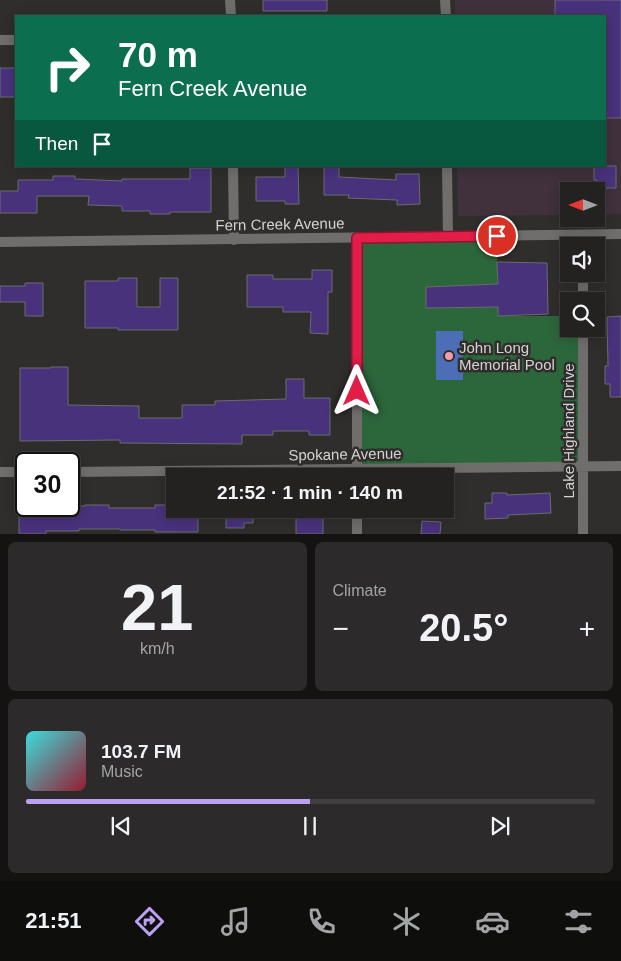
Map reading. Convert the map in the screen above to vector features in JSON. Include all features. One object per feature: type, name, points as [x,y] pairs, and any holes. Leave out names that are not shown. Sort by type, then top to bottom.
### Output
[{"type":"street","points":[[230,0],[231,15]]},
{"type":"street","points":[[445,0],[446,15]]},
{"type":"street","points":[[0,40],[15,40]]},
{"type":"street","points":[[233,167],[234,240]]},
{"type":"street","points":[[447,167],[448,237]]},
{"type":"street","name":"Fern Creek Avenue","points":[[0,242],[621,234]]},
{"type":"street","points":[[357,238],[357,468]]},
{"type":"street","name":"Lake Highland Drive","points":[[583,337],[583,534]]},
{"type":"street","name":"Spokane Avenue","points":[[454,470],[621,466]]},
{"type":"street","points":[[0,472],[15,472]]},
{"type":"street","name":"Spokane Avenue","points":[[80,472],[166,472]]},
{"type":"street","points":[[357,518],[357,534]]},
{"type":"shaded area","points":[[455,0],[621,0],[621,214],[605,215],[605,182],[560,182],[560,215],[458,216],[457,167],[606,167],[606,15],[455,15]]},
{"type":"green space","points":[[497,236],[498,316],[560,316],[560,337],[583,337],[583,466],[357,468],[357,238]]},
{"type":"water","name":"John Long Memorial Pool","points":[[436,331],[463,331],[463,380],[436,380]]},
{"type":"building","points":[[263,0],[327,0],[327,11],[263,11]]},
{"type":"building","points":[[555,0],[621,0],[621,118],[606,118],[606,15],[555,15]]},
{"type":"building","points":[[0,68],[15,68],[15,97],[0,97]]},
{"type":"building","points":[[616,166],[616,188],[605,188],[605,182],[597,182],[597,180],[594,180],[594,167]]},
{"type":"building","points":[[285,167],[298,167],[299,204],[285,204],[285,201],[256,201],[256,177],[285,177]]},
{"type":"building","points":[[324,167],[339,167],[339,177],[396,180],[396,174],[419,174],[420,204],[397,205],[397,200],[348,198],[349,195],[324,195]]},
{"type":"building","points":[[190,168],[211,168],[211,212],[150,214],[150,211],[122,211],[122,206],[88,205],[89,196],[37,196],[37,213],[0,213],[0,191],[18,191],[18,180],[53,180],[53,176],[75,176],[75,179],[122,181],[122,179],[190,179]]},
{"type":"building","points":[[497,262],[547,263],[548,314],[498,316],[498,307],[426,308],[426,287],[498,284]]},
{"type":"building","points":[[312,270],[332,270],[332,292],[328,292],[328,334],[310,333],[311,312],[283,312],[283,307],[247,307],[247,275],[273,275],[273,279],[312,279]]},
{"type":"building","points":[[118,278],[137,278],[137,307],[160,307],[160,278],[178,278],[178,330],[85,328],[85,281],[118,281]]},
{"type":"building","points":[[25,283],[43,283],[43,316],[25,316],[25,302],[0,302],[0,286],[25,286]]},
{"type":"building","points":[[621,316],[621,397],[610,397],[610,384],[605,384],[605,366],[608,366],[607,317]]},
{"type":"building","points":[[68,367],[68,405],[139,406],[139,418],[182,418],[182,405],[215,405],[215,401],[286,399],[286,379],[304,379],[304,398],[330,398],[330,435],[309,435],[309,431],[273,431],[273,435],[242,435],[242,444],[120,443],[120,440],[20,441],[20,368]]},
{"type":"building","points":[[492,493],[507,493],[507,495],[550,493],[551,513],[508,515],[508,518],[485,519],[485,503],[492,503]]},
{"type":"building","points":[[109,505],[109,508],[155,508],[155,505],[166,505],[166,518],[198,518],[198,532],[79,529],[79,531],[46,531],[46,534],[19,534],[19,517],[80,517],[80,506]]},
{"type":"building","points":[[226,518],[253,518],[253,523],[244,523],[244,528],[226,528]]},
{"type":"building","points":[[296,518],[323,518],[323,534],[296,534]]},
{"type":"building","points":[[422,521],[441,522],[440,534],[421,534]]},
{"type":"place","name":"John Long Memorial Pool","points":[[449,356]]},
{"type":"route","points":[[357,391],[357,238],[497,236]]}]
